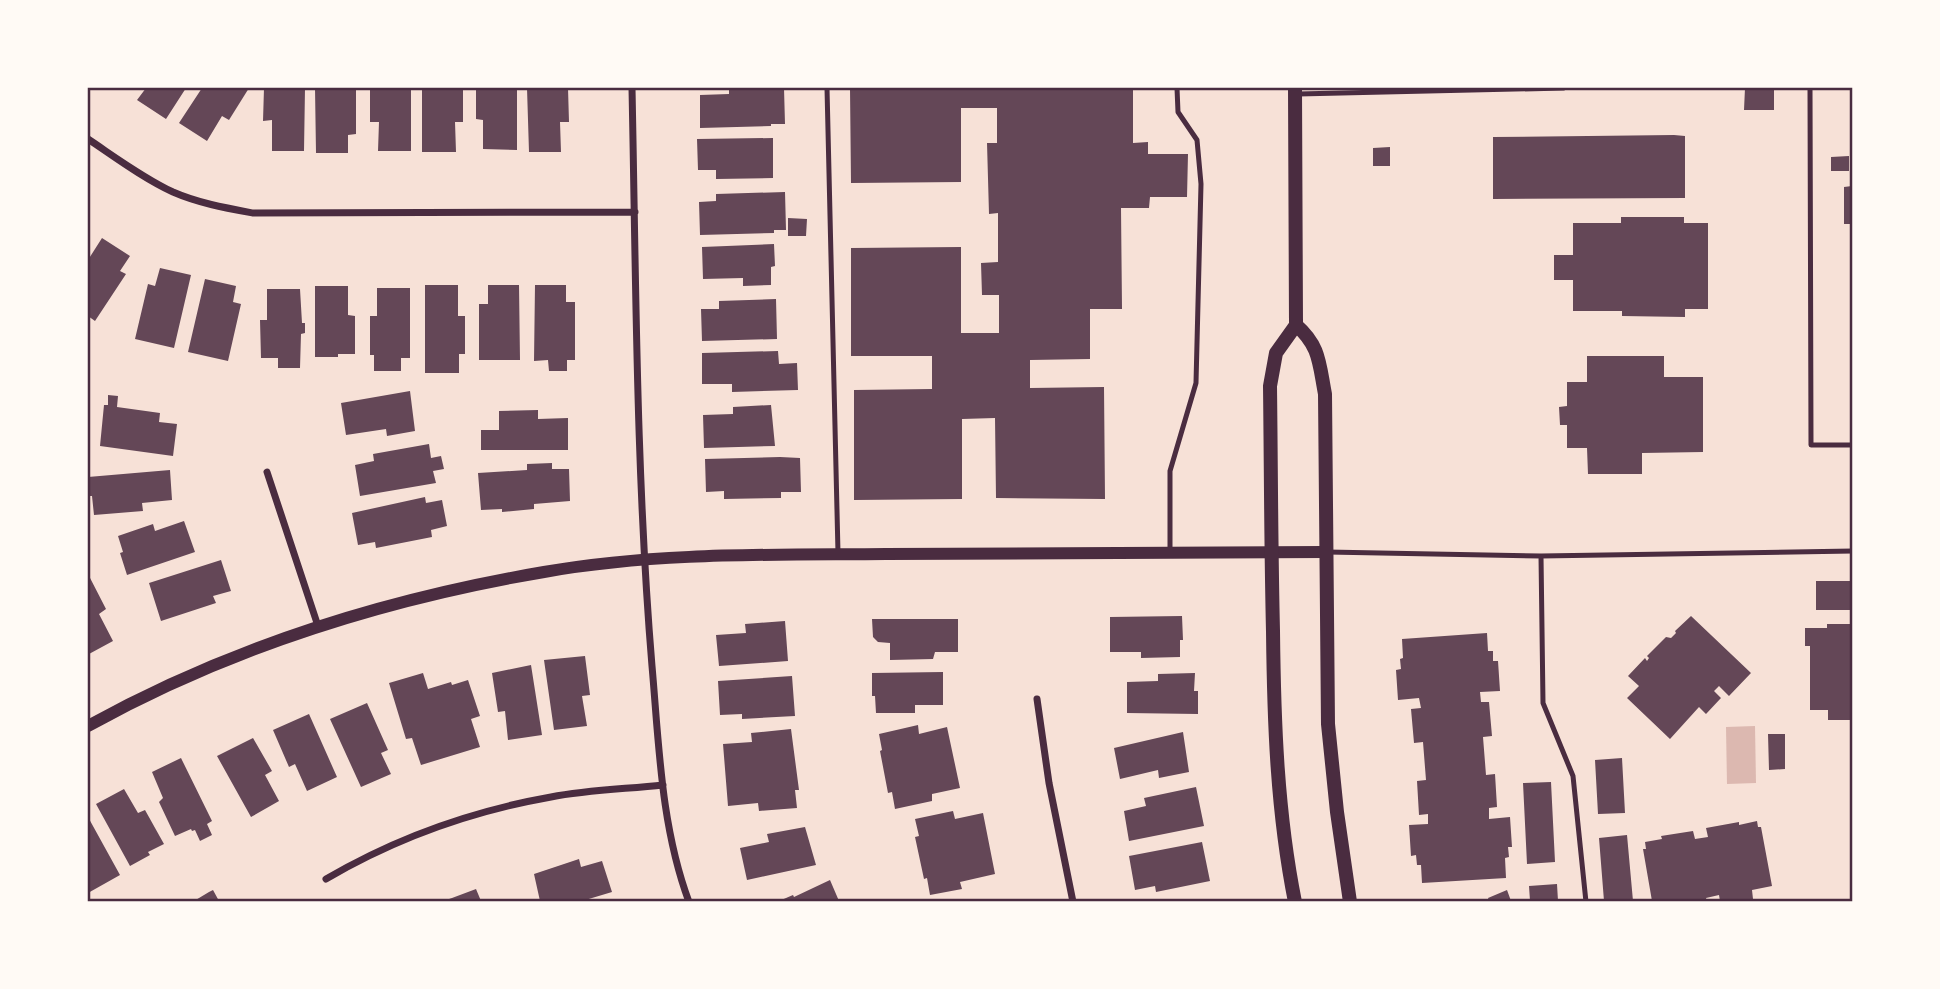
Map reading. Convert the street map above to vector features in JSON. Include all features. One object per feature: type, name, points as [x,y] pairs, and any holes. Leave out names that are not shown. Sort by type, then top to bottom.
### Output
[{"type":"main road","points":[[1295,91],[1296,325],[1276,353],[1270,386],[1277,774],[1295,901]]},
{"type":"main road","points":[[1296,325],[1310,337],[1318,358],[1325,394],[1328,724],[1350,901]]},
{"type":"street","points":[[632,88],[643,560],[663,785],[671,843],[689,901]]},
{"type":"street","points":[[88,139],[136,172],[173,192],[211,205],[253,213],[635,212]]},
{"type":"street","points":[[267,472],[318,626]]},
{"type":"street","points":[[88,726],[122,707],[218,663],[318,626],[443,592],[546,571],[643,560],[748,554],[1325,552]]},
{"type":"street","points":[[1037,699],[1049,783],[1073,901]]},
{"type":"street","points":[[326,878],[416,834],[484,811],[553,796],[663,785]]},
{"type":"lane","points":[[827,88],[838,554]]},
{"type":"lane","points":[[1170,552],[1170,471],[1196,383],[1201,184],[1197,140],[1178,112],[1177,88]]},
{"type":"lane","points":[[1295,91],[1564,88]]},
{"type":"lane","points":[[1810,88],[1811,445],[1853,445]]},
{"type":"lane","points":[[1325,552],[1541,556],[1853,551]]},
{"type":"lane","points":[[1541,556],[1543,703],[1573,776],[1586,901]]},
{"type":"shaded area","points":[[1755,726],[1756,783],[1727,784],[1726,727]]},
{"type":"building","points":[[146,88],[186,88],[166,119],[137,100]]},
{"type":"building","points":[[202,88],[249,88],[229,120],[222,116],[207,141],[179,123]]},
{"type":"building","points":[[264,88],[305,88],[304,151],[272,151],[272,120],[263,121]]},
{"type":"building","points":[[315,88],[356,88],[356,134],[348,135],[348,153],[316,153]]},
{"type":"building","points":[[370,88],[411,88],[411,151],[378,151],[379,122],[370,122]]},
{"type":"building","points":[[422,88],[463,88],[463,122],[455,122],[456,152],[422,152]]},
{"type":"building","points":[[476,88],[517,88],[517,150],[483,149],[483,120],[476,119]]},
{"type":"building","points":[[527,88],[568,88],[569,122],[560,122],[561,152],[529,152]]},
{"type":"building","points":[[729,88],[784,88],[785,124],[700,128],[700,95],[729,94]]},
{"type":"building","points":[[850,88],[1133,88],[1133,143],[1148,142],[1148,154],[1188,154],[1187,197],[1150,197],[1149,208],[1121,208],[1122,309],[1090,309],[1090,359],[1030,360],[1030,388],[1104,387],[1105,499],[996,498],[995,418],[962,419],[962,499],[854,500],[854,390],[932,389],[932,356],[851,356],[851,248],[961,247],[961,333],[999,333],[999,295],[982,295],[981,263],[998,262],[998,213],[989,214],[987,143],[997,143],[997,108],[961,108],[961,182],[851,183]]},
{"type":"building","points":[[1745,88],[1774,88],[1774,110],[1744,110]]},
{"type":"building","points":[[1685,136],[1685,198],[1493,199],[1493,137]]},
{"type":"building","points":[[773,138],[773,178],[716,179],[716,170],[698,170],[697,139]]},
{"type":"building","points":[[1390,147],[1390,166],[1373,166],[1373,148]]},
{"type":"building","points":[[1849,156],[1849,171],[1831,171],[1831,157]]},
{"type":"building","points":[[1852,186],[1852,224],[1844,224],[1844,187]]},
{"type":"building","points":[[785,192],[786,230],[774,230],[774,233],[700,235],[699,202],[716,201],[716,194]]},
{"type":"building","points":[[1621,217],[1684,217],[1684,223],[1708,223],[1708,309],[1685,309],[1685,317],[1622,316],[1622,311],[1573,311],[1573,280],[1554,280],[1554,255],[1573,255],[1573,223],[1621,223]]},
{"type":"building","points":[[788,218],[807,219],[806,236],[788,236]]},
{"type":"building","points":[[102,238],[130,256],[120,271],[126,274],[95,321],[88,316],[88,260]]},
{"type":"building","points":[[774,244],[775,266],[771,267],[771,285],[743,286],[743,278],[703,279],[702,247]]},
{"type":"building","points":[[160,268],[191,275],[174,348],[135,339],[148,284],[155,286]]},
{"type":"building","points":[[205,279],[236,286],[233,302],[241,304],[228,361],[188,352]]},
{"type":"building","points":[[425,285],[458,285],[458,316],[465,316],[465,354],[459,354],[459,373],[425,373]]},
{"type":"building","points":[[488,285],[519,285],[520,360],[479,360],[479,304],[488,304]]},
{"type":"building","points":[[535,285],[566,285],[566,302],[575,302],[575,360],[567,360],[567,371],[549,371],[548,360],[534,361]]},
{"type":"building","points":[[315,286],[348,286],[348,315],[355,316],[355,354],[315,357]]},
{"type":"building","points":[[377,288],[410,288],[410,358],[401,358],[401,371],[374,371],[374,355],[370,355],[370,316],[377,316]]},
{"type":"building","points":[[267,289],[300,289],[305,333],[301,334],[300,368],[278,368],[278,358],[261,358],[260,320],[267,320]]},
{"type":"building","points":[[776,299],[777,339],[702,341],[701,309],[719,309],[719,301]]},
{"type":"building","points":[[778,351],[779,364],[797,363],[798,390],[732,392],[732,384],[702,384],[702,353]]},
{"type":"building","points":[[1587,356],[1664,356],[1664,377],[1703,377],[1703,452],[1642,453],[1642,474],[1588,474],[1587,448],[1567,448],[1567,425],[1560,425],[1559,407],[1567,406],[1567,382],[1587,382]]},
{"type":"building","points":[[410,391],[415,431],[387,436],[386,429],[346,435],[341,403]]},
{"type":"building","points":[[108,395],[118,396],[117,407],[160,413],[159,422],[177,424],[173,456],[100,446],[104,405],[108,405]]},
{"type":"building","points":[[771,405],[775,446],[704,448],[703,415],[733,414],[733,407]]},
{"type":"building","points":[[538,410],[538,419],[568,418],[568,450],[481,450],[481,430],[499,430],[499,411]]},
{"type":"building","points":[[429,444],[431,458],[441,456],[444,469],[433,471],[436,483],[360,496],[355,465],[374,461],[373,454]]},
{"type":"building","points":[[800,458],[801,492],[781,492],[781,498],[724,499],[724,491],[706,492],[705,459]]},
{"type":"building","points":[[552,463],[552,469],[569,469],[570,501],[534,504],[534,509],[502,512],[502,509],[481,510],[478,473],[527,470],[527,464]]},
{"type":"building","points":[[170,470],[172,500],[142,503],[143,511],[94,515],[92,496],[88,496],[88,477]]},
{"type":"building","points":[[425,497],[426,503],[442,500],[447,526],[431,530],[432,537],[376,548],[375,542],[358,545],[352,513]]},
{"type":"building","points":[[184,521],[195,552],[127,575],[118,536],[153,524],[155,531]]},
{"type":"building","points":[[221,560],[231,591],[213,596],[216,603],[161,621],[149,583]]},
{"type":"building","points":[[88,574],[106,609],[99,614],[113,641],[89,654],[88,650]]},
{"type":"building","points":[[1816,581],[1852,581],[1852,610],[1816,610]]},
{"type":"building","points":[[1182,616],[1183,640],[1180,640],[1180,657],[1141,658],[1141,652],[1110,652],[1110,617]]},
{"type":"building","points":[[1691,616],[1751,673],[1729,696],[1719,686],[1714,691],[1721,698],[1706,714],[1699,707],[1670,739],[1627,698],[1639,686],[1628,676],[1645,658],[1647,661],[1647,656],[1666,637],[1671,638]]},
{"type":"building","points":[[872,619],[958,619],[958,652],[935,652],[933,659],[890,660],[890,643],[878,642],[873,637]]},
{"type":"building","points":[[785,621],[788,661],[719,666],[716,635],[746,633],[745,624]]},
{"type":"building","points":[[1827,624],[1852,624],[1852,720],[1828,720],[1828,710],[1810,710],[1810,646],[1805,646],[1805,628],[1827,628]]},
{"type":"building","points":[[1487,633],[1488,651],[1493,651],[1493,661],[1498,661],[1500,691],[1480,692],[1481,702],[1489,702],[1492,736],[1483,737],[1486,775],[1495,774],[1497,807],[1489,808],[1489,819],[1510,817],[1512,847],[1508,847],[1509,857],[1505,858],[1506,878],[1422,883],[1421,865],[1417,865],[1416,855],[1411,856],[1409,825],[1428,824],[1428,814],[1419,815],[1417,781],[1426,780],[1423,742],[1414,743],[1411,709],[1421,708],[1419,698],[1398,700],[1396,670],[1401,669],[1402,639]]},
{"type":"building","points":[[585,656],[590,695],[582,696],[587,726],[554,730],[544,660]]},
{"type":"building","points":[[531,665],[542,735],[508,740],[505,711],[498,712],[492,673]]},
{"type":"building","points":[[943,672],[943,705],[915,705],[915,713],[876,713],[875,696],[872,696],[872,673]]},
{"type":"building","points":[[423,673],[428,689],[468,680],[480,716],[471,719],[480,747],[421,765],[412,738],[406,739],[389,683]]},
{"type":"building","points":[[1195,673],[1194,691],[1198,691],[1198,714],[1127,713],[1127,682],[1158,681],[1158,674]]},
{"type":"building","points":[[792,676],[795,716],[742,719],[742,714],[720,715],[718,681]]},
{"type":"building","points":[[367,703],[388,750],[381,753],[391,774],[361,787],[330,719]]},
{"type":"building","points":[[309,714],[337,777],[307,791],[295,764],[289,767],[273,730]]},
{"type":"building","points":[[918,725],[919,734],[947,727],[960,788],[932,794],[932,801],[895,809],[892,792],[888,793],[879,734]]},
{"type":"building","points":[[791,729],[799,790],[795,790],[797,808],[759,811],[758,803],[728,806],[723,744],[752,742],[751,733]]},
{"type":"building","points":[[1183,732],[1189,772],[1159,778],[1158,770],[1120,779],[1114,748]]},
{"type":"building","points":[[1768,734],[1785,734],[1785,769],[1769,770]]},
{"type":"building","points":[[253,738],[272,771],[265,775],[279,801],[251,817],[217,756]]},
{"type":"building","points":[[181,758],[212,821],[207,824],[212,835],[200,841],[195,830],[191,829],[175,836],[159,802],[163,798],[152,772]]},
{"type":"building","points":[[1622,758],[1625,813],[1598,814],[1595,760]]},
{"type":"building","points":[[1551,782],[1555,862],[1527,864],[1523,783]]},
{"type":"building","points":[[1196,787],[1204,826],[1129,841],[1124,811],[1146,806],[1144,798]]},
{"type":"building","points":[[124,789],[138,813],[145,810],[164,844],[130,866],[96,804]]},
{"type":"building","points":[[953,811],[955,819],[983,813],[995,874],[960,882],[962,889],[930,895],[915,837],[919,836],[915,819]]},
{"type":"building","points":[[88,817],[120,875],[88,893]]},
{"type":"building","points":[[1757,821],[1758,827],[1761,827],[1772,886],[1752,890],[1753,899],[1738,901],[1720,901],[1719,895],[1706,898],[1707,901],[1652,901],[1643,849],[1646,849],[1645,842],[1662,839],[1661,836],[1693,831],[1695,839],[1708,837],[1706,828]]},
{"type":"building","points":[[805,827],[816,865],[747,880],[740,848],[769,842],[767,834]]},
{"type":"building","points":[[1627,835],[1633,901],[1604,901],[1599,838]]},
{"type":"building","points":[[1202,842],[1210,881],[1156,892],[1155,886],[1135,890],[1129,856]]},
{"type":"building","points":[[579,859],[581,867],[602,861],[612,892],[582,901],[540,901],[534,874]]},
{"type":"building","points":[[830,880],[839,901],[779,901],[793,895],[794,897]]},
{"type":"building","points":[[1557,884],[1558,901],[1530,901],[1529,886]]},
{"type":"building","points":[[476,889],[481,901],[443,901],[452,898]]},
{"type":"building","points":[[213,890],[219,901],[194,901],[209,892]]},
{"type":"building","points":[[1507,890],[1511,901],[1489,901],[1488,898]]}]
